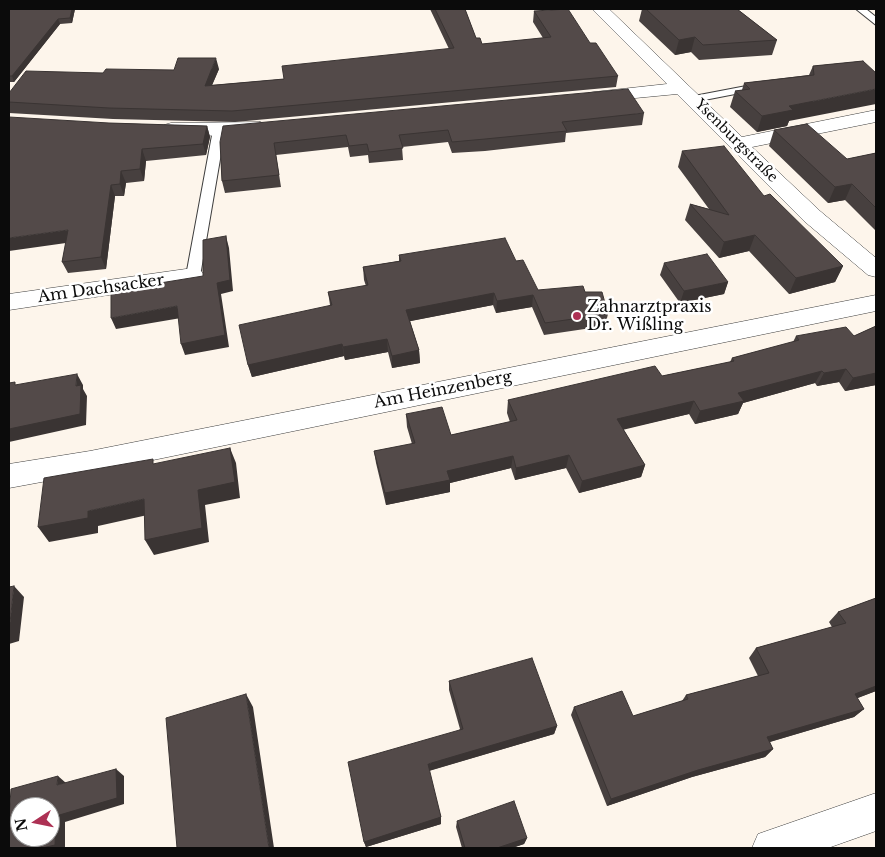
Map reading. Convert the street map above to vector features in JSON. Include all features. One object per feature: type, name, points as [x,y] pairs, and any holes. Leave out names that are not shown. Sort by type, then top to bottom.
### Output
[{"type":"street","name":"Ysenburgstraße","points":[[600,9],[812,216],[876,270]]},
{"type":"street","points":[[579,98],[688,94]]},
{"type":"street","points":[[738,144],[876,116]]},
{"type":"street","points":[[150,128],[220,130],[275,127]]},
{"type":"street","name":"Am Dachsacker","points":[[9,302],[193,276]]},
{"type":"street","name":"Am Heinzenberg","points":[[9,476],[90,462],[876,302]]},
{"type":"street","points":[[772,848],[876,812]]},
{"type":"lane","points":[[861,9],[876,22]]},
{"type":"lane","points":[[688,94],[776,84]]},
{"type":"lane","points":[[193,276],[220,130]]},
{"type":"building","points":[[9,9],[72,9],[70,18],[58,19],[12,76],[9,76]]},
{"type":"building","points":[[435,9],[465,9],[476,38],[480,38],[482,44],[551,37],[534,11],[568,9],[590,43],[596,43],[618,76],[232,111],[109,108],[9,102],[9,93],[26,71],[103,73],[106,69],[174,70],[178,58],[216,58],[205,86],[284,79],[282,66],[454,48]]},
{"type":"building","points":[[646,9],[737,9],[777,40],[703,45],[695,37],[679,40]]},
{"type":"building","points":[[863,61],[876,73],[876,89],[789,106],[793,110],[762,116],[735,91],[750,89],[744,83],[814,75],[813,66]]},
{"type":"building","points":[[628,89],[644,113],[562,122],[567,131],[452,142],[448,130],[399,135],[403,148],[369,152],[367,144],[349,146],[346,135],[274,143],[279,175],[222,181],[220,142],[223,126]]},
{"type":"building","points":[[9,117],[207,126],[203,144],[142,149],[140,169],[121,171],[120,184],[111,185],[101,257],[62,262],[68,230],[9,238]]},
{"type":"building","points":[[807,124],[847,159],[876,153],[876,208],[852,184],[835,187],[774,130]]},
{"type":"building","points":[[724,146],[764,196],[770,194],[843,266],[796,278],[755,235],[724,242],[690,204],[729,215],[682,151]]},
{"type":"building","points":[[226,236],[230,280],[217,283],[225,335],[181,344],[177,306],[111,318],[111,291],[203,276],[203,240]]},
{"type":"building","points":[[505,238],[516,261],[523,260],[538,290],[583,286],[585,292],[602,292],[608,314],[545,323],[533,295],[497,301],[494,293],[406,310],[419,350],[392,356],[387,339],[343,347],[342,344],[248,365],[239,325],[332,305],[328,292],[368,285],[363,267],[401,261],[399,255]]},
{"type":"building","points":[[707,254],[728,282],[684,291],[664,263]]},
{"type":"building","points":[[876,326],[876,373],[853,378],[846,369],[824,373],[822,371],[738,393],[744,401],[700,411],[694,401],[617,419],[645,465],[582,481],[569,455],[516,468],[513,456],[447,471],[450,480],[385,493],[374,451],[415,443],[406,414],[442,407],[451,435],[517,420],[508,400],[655,366],[662,376],[734,361],[732,358],[799,340],[796,336],[846,327],[854,336]]},
{"type":"building","points":[[77,374],[76,386],[81,385],[80,414],[9,429],[9,383],[15,382],[15,385]]},
{"type":"building","points":[[230,448],[235,482],[198,490],[202,528],[145,540],[144,499],[88,511],[88,518],[38,527],[44,478],[153,459],[153,464]]},
{"type":"building","points":[[14,586],[9,632],[9,587]]},
{"type":"building","points":[[876,598],[876,686],[855,694],[864,709],[767,737],[773,749],[698,770],[611,799],[574,707],[622,691],[633,716],[688,699],[686,695],[769,673],[756,648],[846,623],[838,612]]},
{"type":"building","points":[[532,658],[557,726],[428,764],[441,817],[364,842],[348,762],[463,729],[449,681]]},
{"type":"building","points":[[246,694],[269,848],[177,848],[166,718]]},
{"type":"building","points":[[116,769],[117,798],[60,815],[60,797],[10,797],[11,789],[58,776],[57,785]]},
{"type":"building","points":[[514,801],[527,838],[497,848],[465,848],[457,821]]},
{"type":"building","points":[[10,804],[10,847],[46,847],[9,848]]},
{"type":"place","name":"Zahnarztpraxis Dr. Wißling","points":[[577,316]]}]
